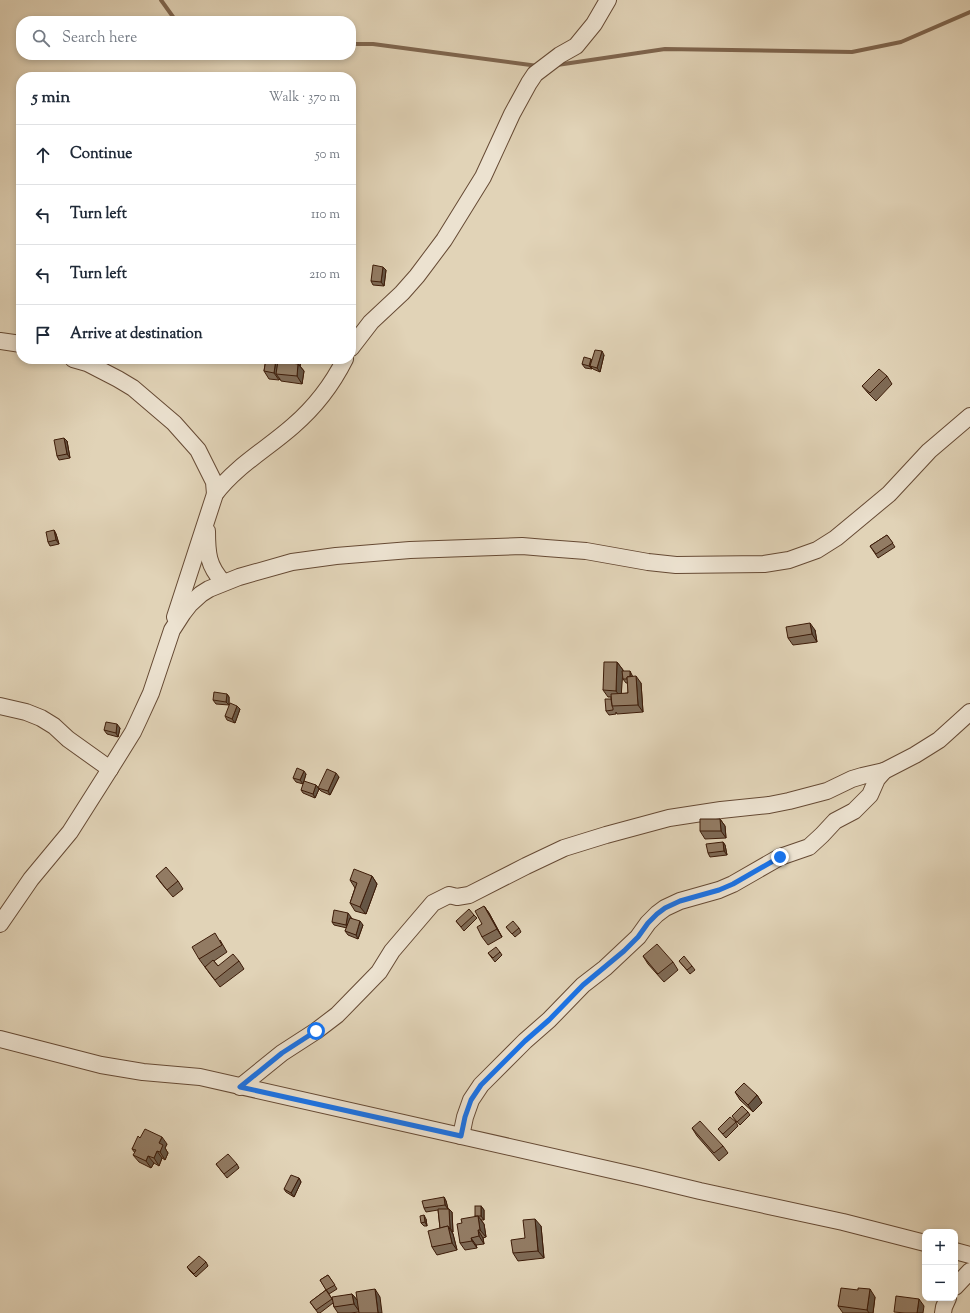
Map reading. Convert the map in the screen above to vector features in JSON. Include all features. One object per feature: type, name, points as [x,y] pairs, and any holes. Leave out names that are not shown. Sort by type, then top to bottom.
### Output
[{"type":"street","points":[[356,342],[371,322],[402,293],[417,276],[444,240],[483,177],[512,114],[535,74],[576,46],[594,24],[608,0]]},
{"type":"street","points":[[0,341],[16,343]]},
{"type":"street","points":[[0,924],[31,879],[70,832],[133,732],[146,705],[172,630],[176,612],[208,520],[215,494],[213,478],[198,450],[174,423],[133,388],[89,364]]},
{"type":"street","points":[[215,494],[240,468],[294,426],[310,410],[329,386],[342,364]]},
{"type":"street","points":[[172,630],[190,604],[201,594],[223,582],[292,562],[336,556],[410,550],[522,546],[592,552],[648,562],[676,565],[764,564],[789,560],[817,550],[836,538],[889,494],[929,451],[970,416]]},
{"type":"street","points":[[208,520],[209,558],[213,570],[223,582]]},
{"type":"street","points":[[0,706],[26,712],[41,718],[54,726],[68,739],[110,769]]},
{"type":"street","points":[[240,1087],[282,1053],[316,1031],[337,1015],[379,972],[392,951],[433,903],[441,898],[449,895],[457,897],[469,895],[564,848],[606,835],[669,818],[714,810],[770,805],[789,801],[826,791],[852,779],[884,771],[940,740],[970,712]]},
{"type":"street","points":[[461,1136],[465,1117],[471,1100],[481,1085],[583,985],[634,942],[657,914],[665,908],[680,901],[719,890],[733,884],[780,857],[809,847],[835,821],[854,811],[862,803],[870,794],[877,779],[884,771]]},
{"type":"street","points":[[0,1039],[101,1065],[142,1072],[192,1076],[843,1222],[922,1242]]},
{"type":"street","points":[[958,1252],[970,1255]]},
{"type":"street","points":[[958,1284],[970,1271]]},
{"type":"street","points":[[943,1313],[947,1301]]},
{"type":"building","points":[[373,265],[383,267],[381,282],[371,281]]},
{"type":"building","points":[[595,350],[602,351],[597,368],[590,366]]},
{"type":"building","points":[[584,357],[591,359],[589,366],[582,364]]},
{"type":"building","points":[[265,364],[275,364],[274,373],[264,371]]},
{"type":"building","points":[[278,364],[298,364],[297,376],[276,374]]},
{"type":"building","points":[[879,369],[887,376],[870,393],[862,386]]},
{"type":"building","points":[[64,438],[67,454],[57,456],[54,440]]},
{"type":"building","points":[[54,530],[56,540],[48,542],[46,532]]},
{"type":"building","points":[[887,535],[893,543],[876,554],[870,546]]},
{"type":"building","points":[[810,623],[812,634],[788,638],[786,627]]},
{"type":"building","points":[[604,662],[617,662],[616,691],[603,690]]},
{"type":"building","points":[[622,671],[630,671],[630,676],[627,677],[627,679],[623,679]]},
{"type":"building","points":[[636,676],[638,705],[612,706],[611,694],[628,693],[627,677]]},
{"type":"building","points":[[214,692],[227,694],[226,702],[213,700]]},
{"type":"building","points":[[605,699],[611,699],[613,710],[606,711]]},
{"type":"building","points":[[230,703],[237,706],[232,719],[225,716]]},
{"type":"building","points":[[106,722],[117,724],[116,733],[104,730]]},
{"type":"building","points":[[297,768],[304,771],[300,780],[293,778]]},
{"type":"building","points":[[327,769],[336,773],[328,791],[318,788]]},
{"type":"building","points":[[304,781],[316,785],[313,794],[301,790]]},
{"type":"building","points":[[700,819],[720,819],[721,831],[700,831]]},
{"type":"building","points":[[723,842],[724,851],[708,853],[706,844]]},
{"type":"building","points":[[166,867],[178,881],[167,890],[156,876]]},
{"type":"building","points":[[354,869],[372,876],[360,907],[350,903],[357,883],[350,880]]},
{"type":"building","points":[[484,906],[497,929],[482,937],[477,927],[482,924],[475,911]]},
{"type":"building","points":[[469,909],[474,915],[461,927],[456,921]]},
{"type":"building","points":[[334,910],[348,913],[346,925],[332,922]]},
{"type":"building","points":[[350,918],[360,921],[356,935],[345,931]]},
{"type":"building","points":[[513,921],[519,928],[512,934],[506,927]]},
{"type":"building","points":[[215,933],[222,945],[199,959],[192,947]]},
{"type":"building","points":[[657,944],[673,962],[658,974],[643,956]]},
{"type":"building","points":[[496,947],[500,952],[493,958],[488,953]]},
{"type":"building","points":[[233,954],[239,961],[215,980],[205,967],[213,960],[218,966]]},
{"type":"building","points":[[684,956],[692,966],[687,970],[679,961]]},
{"type":"building","points":[[744,1083],[757,1095],[748,1105],[735,1092]]},
{"type":"building","points":[[742,1106],[748,1112],[737,1122],[732,1116]]},
{"type":"building","points":[[730,1117],[736,1122],[723,1134],[718,1129]]},
{"type":"building","points":[[700,1121],[723,1146],[714,1153],[692,1128]]},
{"type":"building","points":[[145,1129],[162,1137],[159,1143],[163,1145],[160,1152],[157,1151],[154,1158],[148,1156],[146,1161],[133,1155],[136,1150],[132,1149],[138,1136],[140,1138]]},
{"type":"building","points":[[228,1154],[237,1164],[224,1174],[216,1164]]},
{"type":"building","points":[[291,1175],[299,1178],[291,1193],[284,1189]]},
{"type":"building","points":[[444,1197],[445,1205],[424,1208],[422,1201]]},
{"type":"building","points":[[475,1206],[481,1206],[481,1216],[475,1216]]},
{"type":"building","points":[[438,1209],[449,1209],[450,1228],[448,1226],[440,1228]]},
{"type":"building","points":[[424,1215],[425,1222],[421,1223],[420,1216]]},
{"type":"building","points":[[478,1216],[480,1230],[478,1230],[479,1236],[471,1238],[472,1241],[460,1243],[457,1224],[462,1223],[461,1219]]},
{"type":"building","points":[[535,1219],[538,1251],[513,1253],[511,1240],[525,1238],[523,1220]]},
{"type":"building","points":[[448,1226],[452,1243],[432,1247],[428,1231]]},
{"type":"building","points":[[199,1256],[206,1262],[194,1274],[187,1267]]},
{"type":"building","points":[[328,1275],[335,1285],[326,1290],[320,1280]]},
{"type":"building","points":[[841,1288],[858,1290],[858,1288],[870,1289],[867,1310],[838,1306]]},
{"type":"building","points":[[375,1289],[378,1313],[359,1313],[356,1292]]},
{"type":"building","points":[[326,1290],[332,1299],[316,1310],[310,1302]]},
{"type":"building","points":[[352,1294],[354,1304],[334,1307],[332,1297]]},
{"type":"building","points":[[896,1296],[919,1299],[917,1313],[894,1312]]},
{"type":"waterway","points":[[161,0],[172,16]]},
{"type":"waterway","points":[[557,65],[665,49],[852,52],[901,42],[970,12]]},
{"type":"waterway","points":[[356,44],[373,44],[538,66]]},
{"type":"route","points":[[316,1031],[282,1053],[240,1087],[461,1136],[465,1117],[471,1100],[481,1085],[583,985],[624,951],[657,914],[665,908],[680,901],[719,890],[733,884],[780,857]]}]
